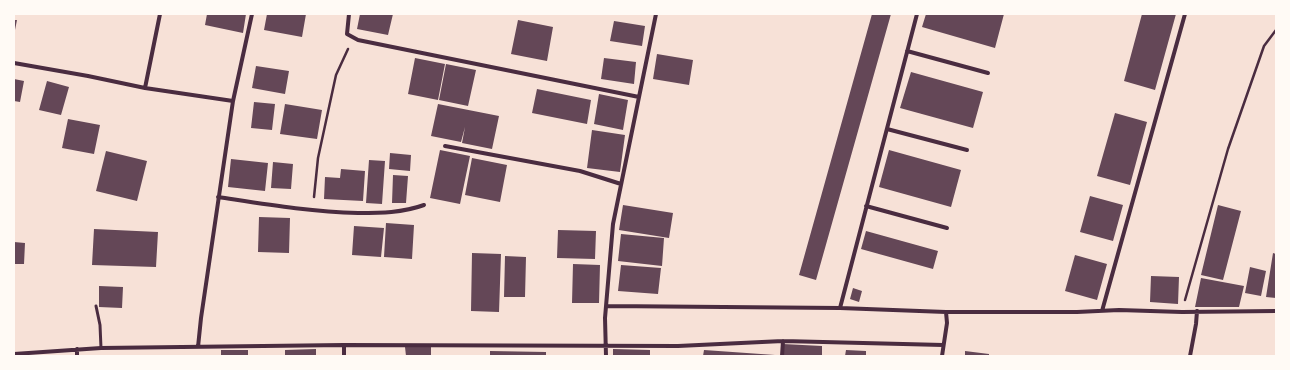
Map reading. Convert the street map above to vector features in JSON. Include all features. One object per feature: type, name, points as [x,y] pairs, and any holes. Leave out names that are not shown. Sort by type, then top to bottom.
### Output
[{"type":"street","points":[[145,88],[160,14]]},
{"type":"street","points":[[198,347],[218,197],[233,101],[252,14]]},
{"type":"street","points":[[349,14],[347,34],[355,38],[639,97]]},
{"type":"street","points":[[606,356],[605,318],[613,224],[656,14]]},
{"type":"street","points":[[840,308],[917,14]]},
{"type":"street","points":[[1102,311],[1185,14]]},
{"type":"street","points":[[907,51],[988,73]]},
{"type":"street","points":[[14,63],[145,88],[233,101]]},
{"type":"street","points":[[887,129],[967,150]]},
{"type":"street","points":[[444,146],[580,171],[621,184]]},
{"type":"street","points":[[218,197],[314,211],[388,213],[413,209],[424,205]]},
{"type":"street","points":[[866,206],[947,228]]},
{"type":"street","points":[[607,306],[840,308],[946,312],[1276,311]]},
{"type":"street","points":[[1190,356],[1197,311]]},
{"type":"street","points":[[942,356],[947,323],[946,312]]},
{"type":"street","points":[[14,354],[101,346],[678,346],[783,341],[944,345]]},
{"type":"street","points":[[782,356],[783,341]]},
{"type":"street","points":[[344,345],[344,356]]},
{"type":"street","points":[[77,349],[77,356]]},
{"type":"lane","points":[[96,306],[100,325],[101,346]]},
{"type":"path","points":[[1182,312],[1228,149],[1264,46],[1276,30]]},
{"type":"path","points":[[314,211],[314,194],[318,158],[336,75],[346,52],[355,38]]},
{"type":"building","points":[[207,14],[246,14],[243,33],[205,25]]},
{"type":"building","points":[[267,14],[306,14],[302,37],[264,30]]},
{"type":"building","points":[[360,14],[393,14],[388,35],[357,29]]},
{"type":"building","points":[[872,14],[891,14],[816,280],[799,275]]},
{"type":"building","points":[[926,14],[1004,14],[995,48],[922,27]]},
{"type":"building","points":[[1142,14],[1176,14],[1155,90],[1124,81]]},
{"type":"building","points":[[14,20],[17,20],[15,30],[14,30]]},
{"type":"building","points":[[518,20],[553,27],[547,61],[511,54]]},
{"type":"building","points":[[614,21],[645,26],[642,46],[610,41]]},
{"type":"building","points":[[657,54],[693,60],[689,85],[653,79]]},
{"type":"building","points":[[415,58],[445,64],[438,100],[408,94]]},
{"type":"building","points":[[604,58],[636,62],[634,84],[601,79]]},
{"type":"building","points":[[446,64],[476,70],[468,106],[439,100]]},
{"type":"building","points":[[256,66],[289,71],[285,94],[252,88]]},
{"type":"building","points":[[911,72],[983,92],[973,128],[900,108]]},
{"type":"building","points":[[14,79],[24,81],[20,102],[14,101]]},
{"type":"building","points":[[47,81],[69,87],[61,115],[39,110]]},
{"type":"building","points":[[537,89],[591,100],[587,124],[532,113]]},
{"type":"building","points":[[599,94],[628,100],[623,130],[594,124]]},
{"type":"building","points":[[254,102],[275,104],[272,130],[251,128]]},
{"type":"building","points":[[285,104],[322,110],[317,139],[280,134]]},
{"type":"building","points":[[438,104],[499,116],[492,149],[462,143],[465,127],[461,142],[431,136]]},
{"type":"building","points":[[1115,113],[1147,122],[1130,185],[1097,176]]},
{"type":"building","points":[[68,119],[100,125],[94,154],[62,148]]},
{"type":"building","points":[[592,130],[625,135],[620,172],[587,168]]},
{"type":"building","points":[[440,150],[470,156],[460,204],[430,198]]},
{"type":"building","points":[[889,150],[961,170],[951,207],[879,187]]},
{"type":"building","points":[[106,151],[147,161],[137,201],[96,191]]},
{"type":"building","points":[[390,153],[411,155],[410,171],[389,169]]},
{"type":"building","points":[[472,158],[507,165],[500,202],[465,195]]},
{"type":"building","points":[[231,159],[268,163],[265,191],[228,187]]},
{"type":"building","points":[[369,160],[385,161],[382,204],[366,203]]},
{"type":"building","points":[[273,162],[293,164],[291,189],[271,188]]},
{"type":"building","points":[[341,169],[365,171],[363,201],[324,199],[325,177],[340,178]]},
{"type":"building","points":[[393,175],[408,176],[406,203],[392,203]]},
{"type":"building","points":[[1090,196],[1123,205],[1113,241],[1080,232]]},
{"type":"building","points":[[623,205],[673,213],[669,238],[619,230]]},
{"type":"building","points":[[1218,205],[1241,211],[1223,280],[1201,275]]},
{"type":"building","points":[[259,217],[290,218],[289,253],[258,252]]},
{"type":"building","points":[[386,223],[414,225],[412,259],[384,257]]},
{"type":"building","points":[[354,226],[384,228],[381,257],[352,255]]},
{"type":"building","points":[[94,229],[158,232],[156,267],[92,265]]},
{"type":"building","points":[[558,230],[596,231],[595,259],[557,258]]},
{"type":"building","points":[[866,231],[938,251],[933,269],[861,249]]},
{"type":"building","points":[[621,234],[664,238],[662,266],[618,261]]},
{"type":"building","points":[[14,242],[25,243],[24,264],[14,264]]},
{"type":"building","points":[[472,253],[501,254],[499,312],[471,311]]},
{"type":"building","points":[[1273,253],[1276,254],[1276,298],[1266,297]]},
{"type":"building","points":[[1075,255],[1107,264],[1097,300],[1065,291]]},
{"type":"building","points":[[505,256],[526,257],[525,297],[504,297]]},
{"type":"building","points":[[573,264],[600,265],[599,303],[572,303]]},
{"type":"building","points":[[621,265],[661,268],[658,294],[618,291]]},
{"type":"building","points":[[1250,267],[1266,271],[1261,296],[1245,293]]},
{"type":"building","points":[[1151,276],[1179,277],[1178,304],[1150,302]]},
{"type":"building","points":[[1201,278],[1244,286],[1239,307],[1195,307]]},
{"type":"building","points":[[99,286],[123,287],[122,308],[99,307]]},
{"type":"building","points":[[853,288],[862,291],[859,302],[850,299]]},
{"type":"building","points":[[783,344],[822,346],[822,356],[783,356]]},
{"type":"building","points":[[405,347],[431,347],[431,356],[406,356]]},
{"type":"building","points":[[316,349],[316,356],[285,356],[285,350]]},
{"type":"building","points":[[613,349],[650,350],[650,356],[613,356]]},
{"type":"building","points":[[221,350],[248,350],[248,356],[221,356]]},
{"type":"building","points":[[704,350],[775,355],[775,356],[703,356]]},
{"type":"building","points":[[846,350],[866,351],[866,356],[845,356]]},
{"type":"building","points":[[490,351],[546,352],[546,356],[490,356]]},
{"type":"building","points":[[965,351],[989,354],[989,356],[965,356]]}]
